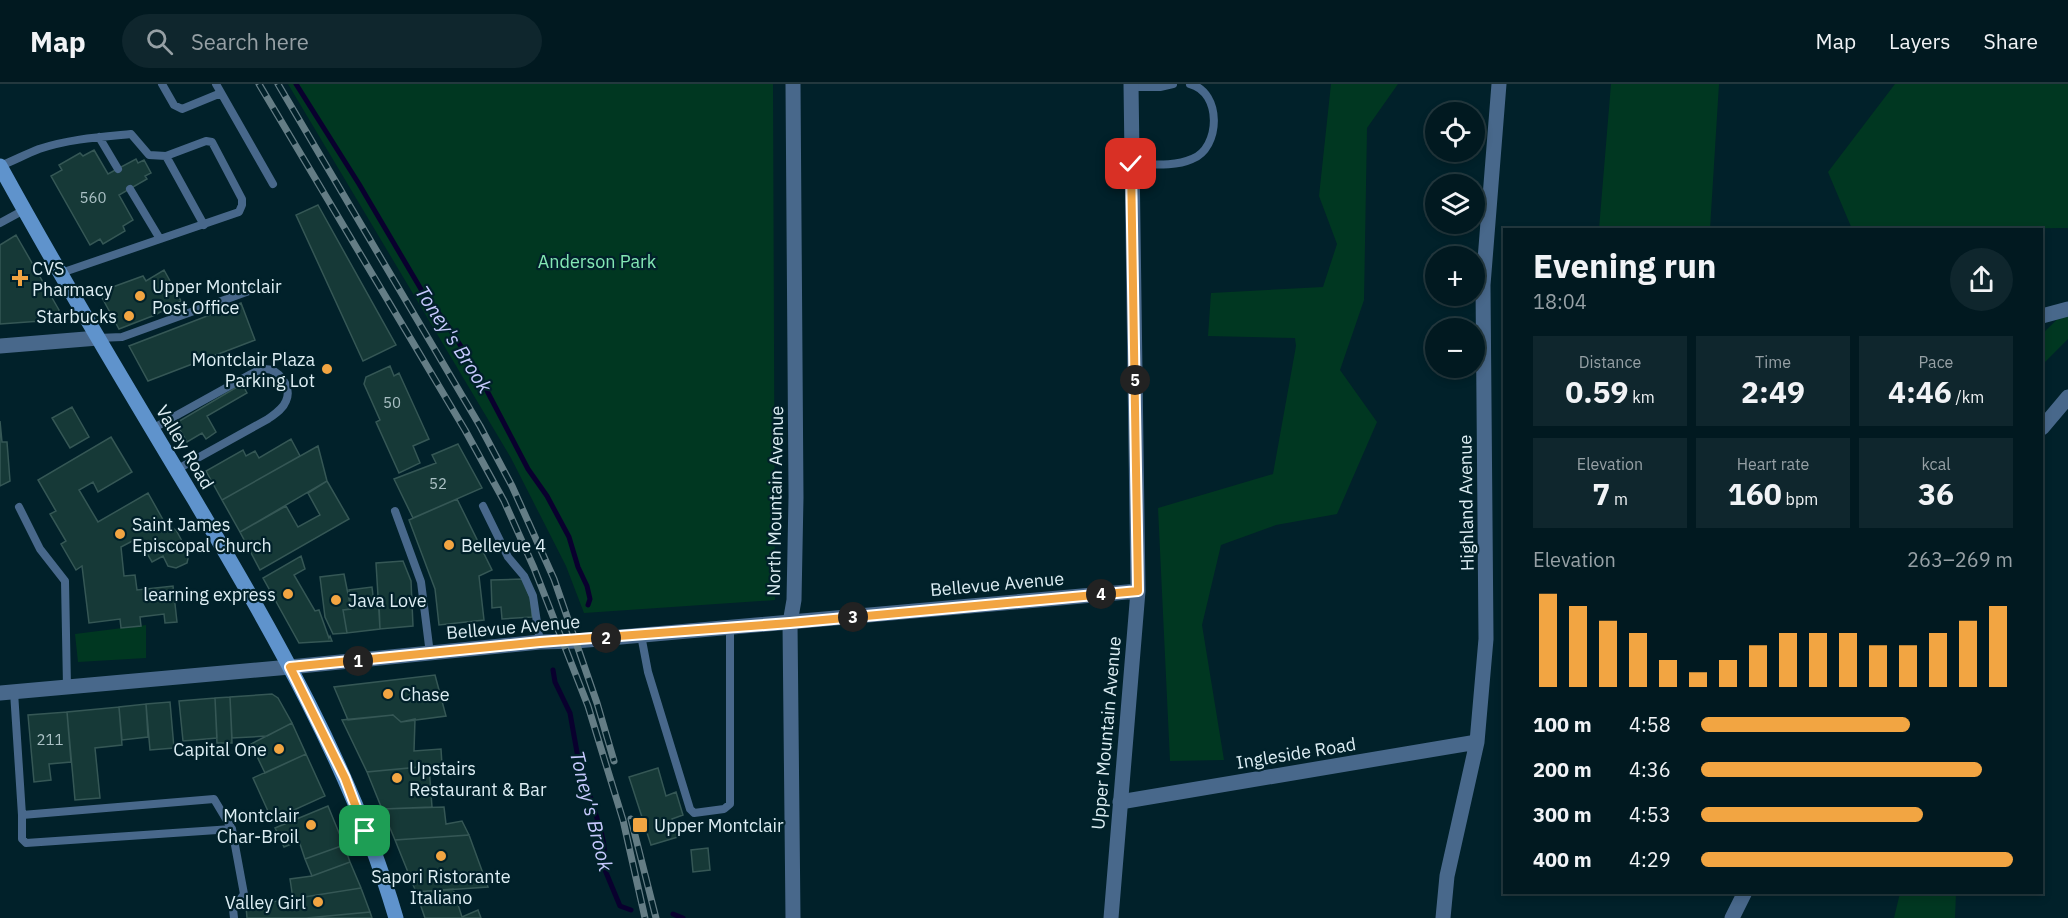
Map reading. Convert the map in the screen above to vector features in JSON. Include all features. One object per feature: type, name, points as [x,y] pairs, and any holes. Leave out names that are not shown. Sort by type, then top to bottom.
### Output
[{"type":"main road","name":"Valley Road","points":[[0,166],[5,186],[24,210],[290,667],[345,778],[386,884],[396,918]]},
{"type":"street","name":"North Mountain Avenue","points":[[793,84],[796,497],[794,600],[790,623],[793,918]]},
{"type":"street","name":"Highland Avenue","points":[[1443,918],[1447,876],[1477,742],[1486,639],[1483,285],[1499,84]]},
{"type":"street","name":"Upper Mountain Avenue","points":[[1111,918],[1138,591],[1131,86]]},
{"type":"street","points":[[2043,316],[2068,309]]},
{"type":"street","points":[[0,346],[98,338]]},
{"type":"street","points":[[2043,427],[2068,397]]},
{"type":"street","name":"Bellevue Avenue","points":[[7,692],[540,642],[790,623],[1138,591]]},
{"type":"street","name":"Ingleside Road","points":[[1120,802],[1477,742]]},
{"type":"street","points":[[1732,918],[1744,894]]},
{"type":"lane","points":[[162,84],[174,105],[182,109],[222,93]]},
{"type":"lane","points":[[216,84],[273,184]]},
{"type":"lane","points":[[1131,86],[1161,87],[1173,84]]},
{"type":"lane","points":[[1131,164],[1179,162],[1193,159],[1202,152],[1210,139],[1214,111],[1210,99],[1203,90],[1190,84]]},
{"type":"lane","points":[[0,166],[37,150],[99,137],[131,134],[149,155],[166,156],[208,141],[212,142],[242,199],[242,206],[236,214],[61,273]]},
{"type":"lane","points":[[99,137],[118,169]]},
{"type":"lane","points":[[166,156],[204,225]]},
{"type":"lane","points":[[129,189],[160,240]]},
{"type":"lane","points":[[0,223],[24,210]]},
{"type":"lane","points":[[98,338],[122,337],[266,285]]},
{"type":"lane","points":[[152,429],[251,374],[266,369],[279,374],[286,385],[288,399],[282,408],[268,419],[176,470]]},
{"type":"lane","points":[[483,506],[508,557],[524,576],[533,596],[540,642]]},
{"type":"lane","points":[[19,507],[40,549],[65,581],[67,687]]},
{"type":"lane","points":[[395,512],[422,582],[430,654]]},
{"type":"lane","points":[[641,635],[648,672],[690,808],[694,813],[724,809],[730,804],[730,628]]},
{"type":"lane","points":[[7,692],[22,815],[22,838],[26,843],[232,829]]},
{"type":"lane","points":[[22,815],[214,799],[232,829],[244,894],[233,909],[234,918]]},
{"type":"green space","name":"Anderson Park","points":[[288,84],[773,84],[775,600],[584,613],[566,566],[511,458]]},
{"type":"green space","points":[[1331,84],[1398,84],[1367,128],[1364,300],[1340,370],[1377,422],[1337,514],[1276,525],[1221,545],[1202,625],[1224,760],[1170,761],[1158,508],[1273,474],[1296,346],[1295,338],[1208,336],[1211,293],[1323,287],[1337,244],[1319,196]]},
{"type":"green space","points":[[1611,84],[1719,84],[1710,228],[1599,228]]},
{"type":"green space","points":[[1895,84],[2068,84],[2068,228],[1852,228],[1828,172]]},
{"type":"green space","points":[[2068,309],[2068,339],[2043,364],[2043,333]]},
{"type":"green space","points":[[146,625],[146,658],[78,662],[75,634]]},
{"type":"green space","points":[[1900,894],[1956,894],[1955,918],[1894,918]]},
{"type":"building","points":[[94,150],[108,174],[136,159],[138,163],[144,160],[151,173],[145,176],[147,179],[119,195],[133,220],[123,226],[125,231],[103,244],[100,239],[90,245],[51,176],[62,170],[59,165],[80,153],[83,156]]},
{"type":"building","points":[[318,205],[396,345],[363,361],[296,215]]},
{"type":"building","name":"CVS Pharmacy","points":[[16,235],[59,310],[55,320],[0,324],[0,245]]},
{"type":"building","name":"Upper Montclair Post Office","points":[[164,270],[181,301],[155,315],[119,329],[99,292],[143,276],[146,281]]},
{"type":"building","points":[[241,303],[255,340],[148,381],[129,346]]},
{"type":"building","points":[[390,366],[394,376],[399,373],[429,439],[413,446],[420,463],[399,473],[376,422],[380,420],[364,384],[366,377]]},
{"type":"building","points":[[242,384],[247,393],[207,416],[216,432],[206,439],[202,433],[187,442],[176,423]]},
{"type":"building","points":[[72,407],[89,437],[70,448],[52,418]]},
{"type":"building","points":[[0,421],[2,442],[7,442],[10,481],[0,486]]},
{"type":"building","name":"Saint James Episcopal Church","points":[[111,437],[132,472],[98,492],[93,482],[79,490],[98,522],[148,493],[166,525],[176,530],[189,554],[187,563],[176,568],[168,566],[163,556],[152,562],[138,538],[121,547],[124,576],[135,575],[137,590],[173,586],[177,622],[165,623],[164,614],[140,617],[141,626],[121,628],[120,619],[89,623],[82,566],[76,570],[61,544],[66,541],[50,514],[56,511],[38,480]]},
{"type":"building","points":[[291,439],[300,456],[222,500],[206,471],[243,450],[246,456],[255,451],[259,458]]},
{"type":"building","points":[[458,444],[482,488],[413,518],[394,479],[436,463],[432,455]]},
{"type":"building","points":[[318,446],[327,481],[240,532],[222,500]]},
{"type":"building","points":[[327,481],[349,519],[260,570],[240,532],[286,506],[298,527],[320,515],[308,493]]},
{"type":"building","name":"Bellevue 4","points":[[457,499],[492,570],[479,576],[484,620],[439,625],[435,589],[409,520]]},
{"type":"building","name":"learning express","points":[[301,556],[305,569],[294,575],[315,611],[319,610],[332,641],[299,643],[263,578]]},
{"type":"building","points":[[403,561],[411,581],[413,626],[380,629],[376,563]]},
{"type":"building","name":"Java Love","points":[[344,574],[351,609],[343,610],[347,633],[333,634],[325,617],[320,577]]},
{"type":"building","points":[[523,579],[531,600],[532,617],[502,619],[501,607],[492,608],[491,580]]},
{"type":"building","points":[[372,587],[374,604],[379,603],[380,629],[347,633],[343,610],[351,609],[349,590]]},
{"type":"building","name":"Chase","points":[[435,675],[446,716],[401,722],[393,715],[348,720],[334,687]]},
{"type":"building","points":[[272,694],[278,698],[292,723],[267,736],[232,738],[230,697]]},
{"type":"building","points":[[230,697],[232,743],[217,743],[215,698]]},
{"type":"building","points":[[215,698],[217,738],[183,741],[179,701]]},
{"type":"building","points":[[170,702],[174,748],[150,750],[146,704]]},
{"type":"building","points":[[146,704],[148,737],[122,740],[119,707]]},
{"type":"building","points":[[119,707],[122,745],[95,748],[100,798],[75,800],[67,712]]},
{"type":"building","points":[[67,712],[71,762],[49,764],[51,780],[34,782],[28,715]]},
{"type":"building","points":[[393,715],[401,722],[415,719],[414,751],[441,749],[442,765],[367,772],[342,720]]},
{"type":"building","name":"Capital One","points":[[292,723],[306,754],[265,773],[251,744]]},
{"type":"building","points":[[306,754],[325,796],[272,820],[253,778]]},
{"type":"building","points":[[429,766],[432,807],[382,809],[367,772]]},
{"type":"building","points":[[658,768],[666,796],[676,792],[683,815],[672,819],[678,837],[651,845],[629,777]]},
{"type":"building","points":[[328,806],[344,845],[305,859],[299,841],[284,847],[275,828]]},
{"type":"building","points":[[444,807],[446,824],[462,821],[469,835],[395,840],[382,809]]},
{"type":"building","points":[[469,835],[488,887],[416,892],[395,840]]},
{"type":"building","points":[[344,845],[350,862],[312,876],[305,859]]},
{"type":"building","points":[[708,848],[710,870],[693,872],[691,850]]},
{"type":"building","points":[[350,862],[361,888],[293,899],[290,879],[312,876]]},
{"type":"building","name":"Valley Girl","points":[[361,888],[370,912],[306,918],[247,918],[246,906]]},
{"type":"building","points":[[453,889],[462,917],[478,910],[481,918],[425,918],[416,892]]},
{"type":"building","points":[[370,912],[372,918],[306,918]]},
{"type":"waterway","name":"Toney's Brook","points":[[296,84],[359,184],[425,296],[444,320],[475,368],[528,469],[547,496],[569,537],[578,567],[587,586],[590,599],[588,605]]},
{"type":"waterway","name":"Toney's Brook","points":[[553,670],[555,682],[570,713],[578,758],[601,831],[605,870],[620,906],[631,910]]},
{"type":"waterway","name":"Toney's Brook","points":[[673,914],[683,918]]},
{"type":"railway","points":[[259,84],[465,430],[504,501],[534,568],[588,706],[623,820],[645,918]]},
{"type":"railway","points":[[278,84],[480,426],[512,486],[554,579],[597,703],[614,761]]},
{"type":"railway","points":[[631,819],[656,918]]},
{"type":"place","name":"CVS Pharmacy","points":[[20,278]]},
{"type":"place","name":"Upper Montclair Post Office","points":[[140,296]]},
{"type":"place","name":"Starbucks","points":[[129,316]]},
{"type":"place","name":"Montclair Plaza Parking Lot","points":[[327,369]]},
{"type":"place","name":"Saint James Episcopal Church","points":[[120,534]]},
{"type":"place","name":"Bellevue 4","points":[[449,545]]},
{"type":"place","name":"learning express","points":[[288,594]]},
{"type":"place","name":"Java Love","points":[[336,600]]},
{"type":"place","name":"Chase","points":[[388,694]]},
{"type":"place","name":"Capital One","points":[[279,749]]},
{"type":"place","name":"Upstairs Restaurant & Bar","points":[[397,778]]},
{"type":"place","name":"Montclair Char-Broil","points":[[311,825]]},
{"type":"place","name":"Upper Montclair","points":[[640,825]]},
{"type":"place","name":"Sapori Ristorante Italiano","points":[[441,856]]},
{"type":"place","name":"Valley Girl","points":[[318,902]]},
{"type":"route","points":[[365,831],[345,778],[290,667],[540,642],[790,623],[1138,591],[1131,164]]}]
